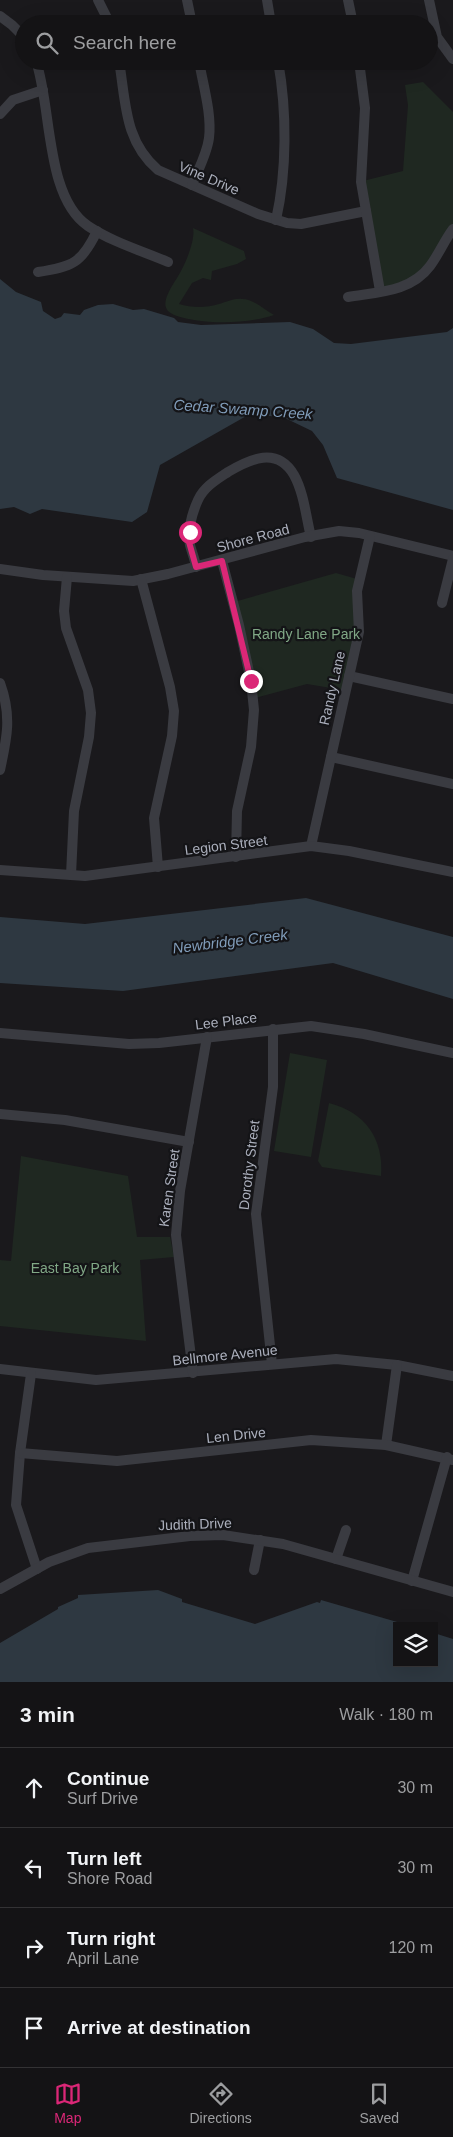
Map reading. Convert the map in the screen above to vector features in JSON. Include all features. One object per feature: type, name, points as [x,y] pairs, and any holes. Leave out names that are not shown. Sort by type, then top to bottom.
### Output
[{"type":"street","points":[[98,0],[106,15]]},
{"type":"street","points":[[187,0],[190,15]]},
{"type":"street","points":[[267,0],[270,15]]},
{"type":"street","points":[[348,0],[351,15]]},
{"type":"street","points":[[429,0],[432,15]]},
{"type":"street","points":[[0,16],[15,28]]},
{"type":"street","points":[[438,38],[453,59]]},
{"type":"street","points":[[38,70],[62,193],[69,207],[79,219],[97,231],[168,262]]},
{"type":"street","name":"Vine Drive","points":[[120,70],[130,129],[138,149],[146,160],[158,170],[276,220],[301,224],[366,211]]},
{"type":"street","points":[[192,185],[210,136],[200,70]]},
{"type":"street","points":[[276,220],[281,196],[284,117],[280,70]]},
{"type":"street","points":[[361,70],[364,84],[365,108],[361,182],[380,291]]},
{"type":"street","points":[[0,114],[13,100],[43,90]]},
{"type":"street","points":[[348,297],[405,286],[417,280],[430,266],[453,229]]},
{"type":"street","points":[[38,272],[65,267],[76,261],[88,250],[97,231]]},
{"type":"street","points":[[196,567],[189,542],[197,503],[201,494],[219,478],[258,457],[273,458],[280,461],[294,474],[311,537]]},
{"type":"street","name":"Shore Road","points":[[0,569],[117,581],[141,579],[222,561],[339,531],[350,531],[453,558]]},
{"type":"street","name":"Randy Lane","points":[[311,846],[359,632],[359,582],[370,536]]},
{"type":"street","points":[[442,603],[453,558]]},
{"type":"street","points":[[222,561],[239,624],[251,681],[254,710],[251,747],[237,812],[236,857]]},
{"type":"street","points":[[67,577],[64,611],[66,628],[88,690],[91,713],[90,737],[74,811],[71,876]]},
{"type":"street","points":[[141,579],[170,688],[174,712],[172,736],[154,818],[158,867]]},
{"type":"street","points":[[349,676],[453,699]]},
{"type":"street","points":[[0,683],[8,719],[7,737],[0,770]]},
{"type":"street","points":[[331,757],[453,784]]},
{"type":"street","name":"Legion Street","points":[[0,870],[85,876],[311,846],[349,851],[453,872]]},
{"type":"street","name":"Lee Place","points":[[0,1032],[129,1044],[207,1038],[296,1026],[323,1026],[453,1053]]},
{"type":"street","name":"Dorothy Street","points":[[272,1364],[256,1214],[274,1087],[273,1029]]},
{"type":"street","name":"Karen Street","points":[[193,1373],[176,1235],[180,1191],[207,1038]]},
{"type":"street","points":[[0,1114],[65,1120],[189,1142]]},
{"type":"street","name":"Bellmore Avenue","points":[[0,1370],[96,1380],[336,1359],[397,1365],[453,1376]]},
{"type":"street","points":[[386,1445],[397,1365]]},
{"type":"street","points":[[31,1374],[20,1453],[16,1505],[37,1568]]},
{"type":"street","name":"Len Drive","points":[[20,1453],[117,1461],[311,1440],[386,1445],[450,1458]]},
{"type":"street","points":[[412,1581],[450,1458]]},
{"type":"street","points":[[336,1559],[346,1530]]},
{"type":"street","name":"Judith Drive","points":[[0,1589],[37,1568],[69,1554],[128,1542],[223,1535],[260,1540],[453,1592]]},
{"type":"street","points":[[254,1570],[260,1540]]},
{"type":"green space","points":[[423,82],[453,112],[453,226],[415,279],[387,288],[380,283],[363,181],[403,171],[408,105],[405,85]]},
{"type":"green space","points":[[193,228],[244,251],[246,259],[237,264],[212,271],[211,280],[203,278],[192,283],[179,304],[204,307],[236,299],[246,299],[274,315],[255,320],[214,322],[184,318],[170,313],[165,304],[166,298],[188,255],[193,240]]},
{"type":"green space","name":"Randy Lane Park","points":[[336,573],[357,579],[357,616],[343,690],[307,684],[255,698],[234,602]]},
{"type":"green space","points":[[290,1053],[327,1060],[311,1157],[274,1151]]},
{"type":"green space","points":[[329,1103],[353,1113],[370,1129],[379,1150],[381,1176],[322,1167],[318,1161]]},
{"type":"green space","name":"East Bay Park","points":[[21,1156],[128,1176],[137,1237],[170,1237],[174,1257],[140,1260],[146,1341],[0,1326],[0,1260],[11,1261]]},
{"type":"water","points":[[0,279],[16,292],[41,302],[43,311],[55,319],[61,317],[64,313],[80,315],[84,310],[98,305],[113,304],[133,310],[144,309],[174,318],[178,322],[201,325],[290,322],[313,329],[334,343],[351,344],[447,332],[453,328],[453,510],[337,478],[323,445],[312,431],[262,407],[160,465],[147,512],[132,522],[42,509],[30,514],[14,507],[0,509]]},
{"type":"water","name":"Newbridge Creek","points":[[306,898],[453,937],[453,999],[333,963],[123,991],[0,983],[0,917],[85,924]]},
{"type":"water","points":[[158,1590],[182,1599],[182,1602],[255,1624],[317,1602],[320,1603],[321,1600],[397,1622],[393,1622],[393,1667],[438,1667],[438,1634],[453,1639],[453,1682],[0,1682],[0,1643],[58,1609],[58,1607],[78,1598],[78,1595]]},
{"type":"waterway","name":"Cedar Swamp Creek","points":[[243,408],[283,411]]},
{"type":"route","points":[[190,532],[189,542],[196,567],[222,561],[239,624],[251,681]]}]
